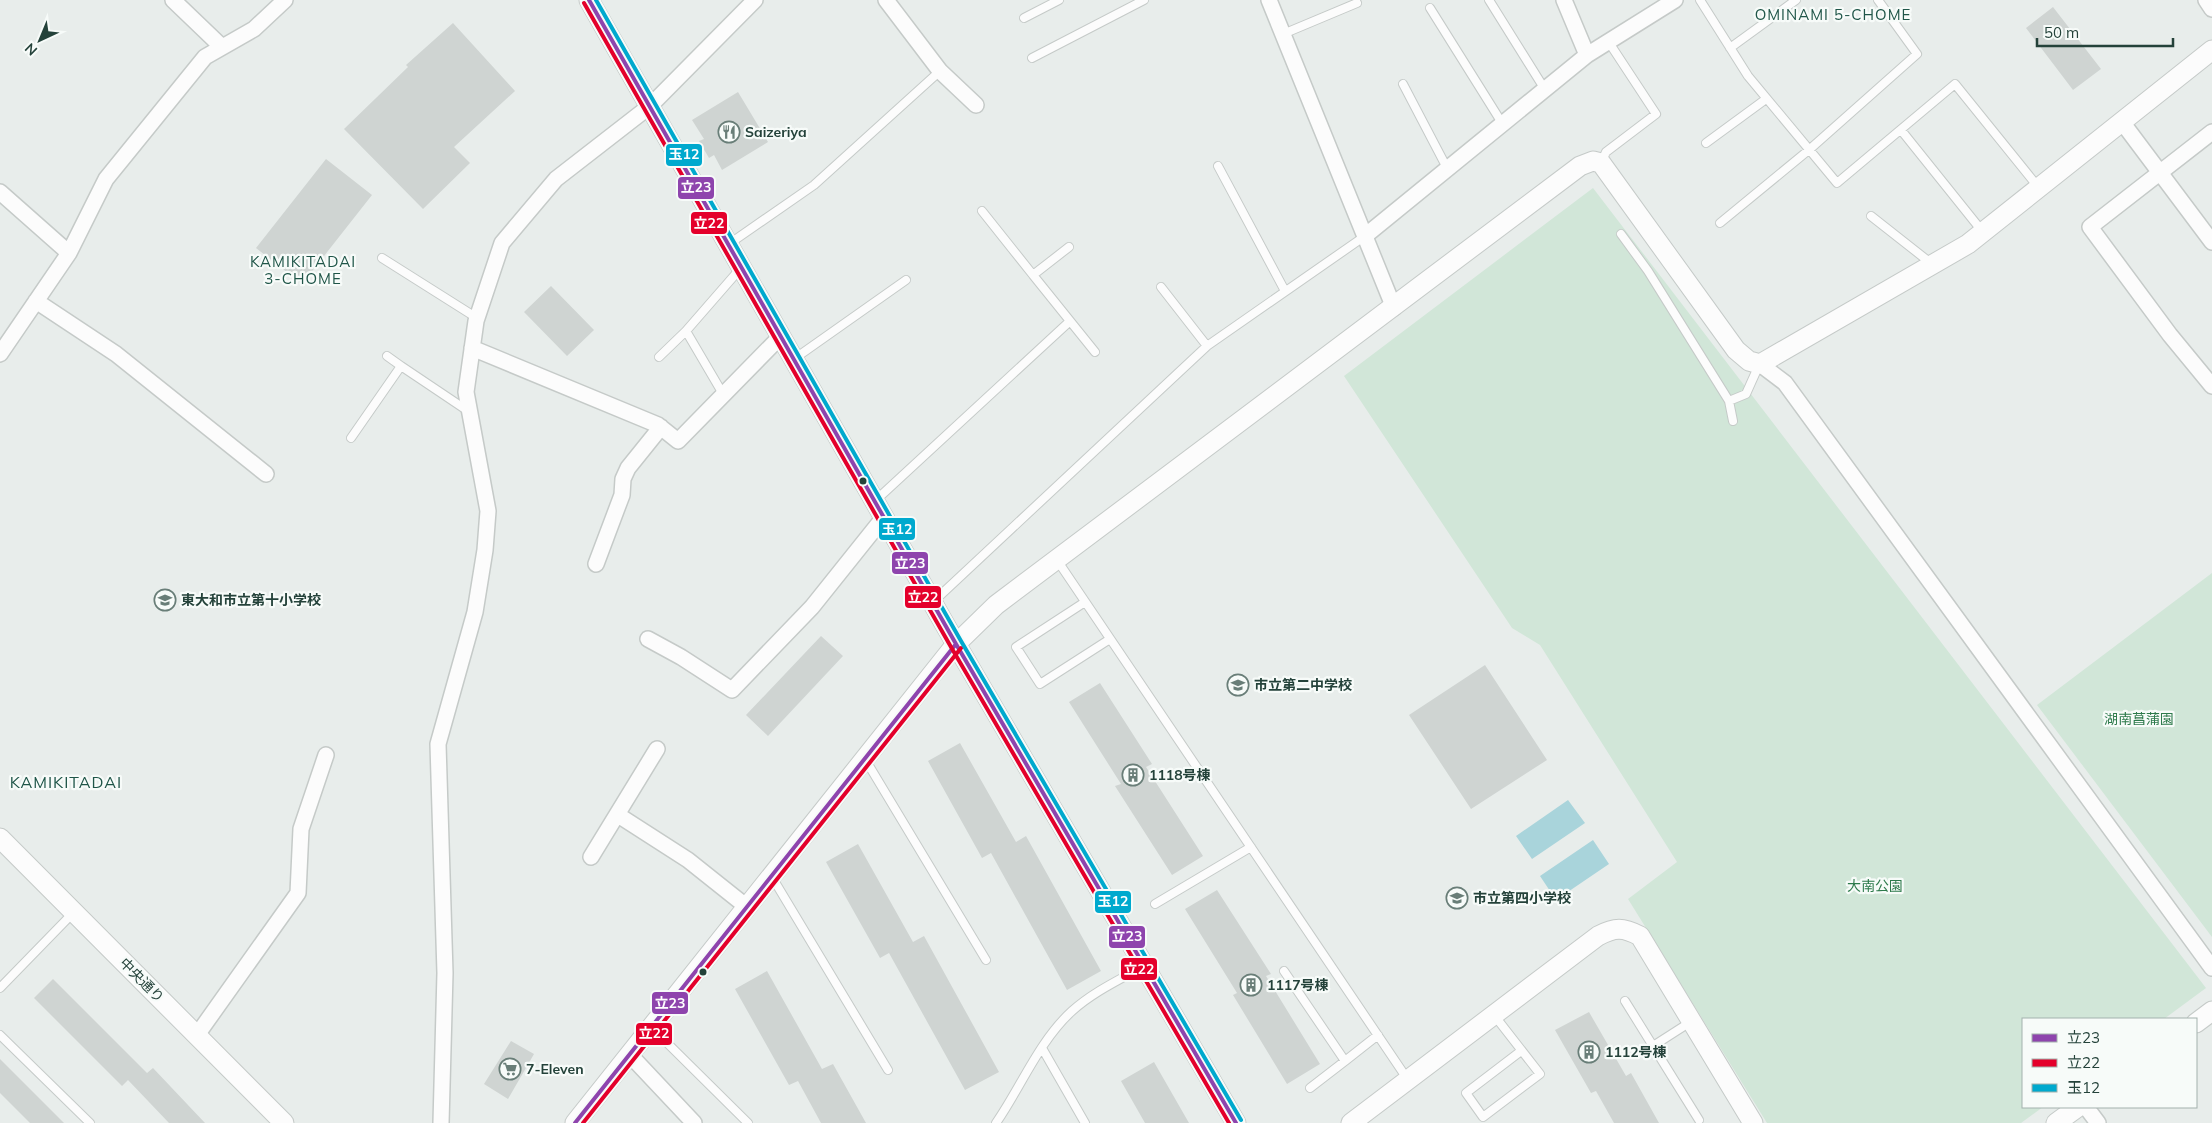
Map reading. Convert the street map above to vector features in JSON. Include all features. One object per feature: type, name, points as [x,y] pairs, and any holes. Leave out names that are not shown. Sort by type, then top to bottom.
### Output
[{"type":"street","points":[[173,0],[222,48]]},
{"type":"street","points":[[0,354],[70,253],[106,179],[206,57],[254,29],[285,0]]},
{"type":"street","points":[[589,0],[956,644],[1236,1123]]},
{"type":"street","points":[[441,1123],[445,973],[438,744],[475,612],[485,550],[488,511],[466,392],[477,318],[502,243],[556,179],[650,106],[754,0]]},
{"type":"street","points":[[886,0],[940,71],[976,105]]},
{"type":"street","points":[[1269,0],[1394,308]]},
{"type":"street","points":[[1564,0],[1587,55]]},
{"type":"street","points":[[1364,236],[1587,55],[1676,0]]},
{"type":"street","points":[[2206,0],[2212,10]]},
{"type":"street","points":[[1760,364],[1934,265],[1983,233],[2212,50]]},
{"type":"street","points":[[2122,122],[2212,242]]},
{"type":"street","points":[[2212,132],[2090,227],[2170,335],[2212,386]]},
{"type":"street","points":[[575,1123],[956,644],[996,605],[1056,558],[1588,162],[1601,163],[1736,350],[1750,361],[1760,364],[1785,383],[2212,968]]},
{"type":"street","points":[[0,192],[70,253]]},
{"type":"street","points":[[36,301],[116,354],[266,474]]},
{"type":"street","points":[[472,348],[661,427],[678,441],[722,394],[781,336]]},
{"type":"street","points":[[596,564],[622,495],[623,479],[628,468],[661,427]]},
{"type":"street","points":[[648,639],[681,657],[732,690],[812,608],[879,509]]},
{"type":"street","points":[[591,857],[657,749]]},
{"type":"street","points":[[197,1035],[298,894],[301,829],[326,755]]},
{"type":"street","points":[[618,815],[688,860],[748,907]]},
{"type":"street","name":"中央通り","points":[[0,838],[281,1122]]},
{"type":"street","points":[[1351,1123],[1598,936],[1612,928],[1626,929],[1640,936],[1753,1123]]},
{"type":"street","points":[[2197,1021],[2212,1011]]},
{"type":"street","points":[[630,1055],[694,1123]]},
{"type":"street","points":[[2056,1123],[2077,1108]]},
{"type":"street","points":[[2087,1108],[2098,1123]]},
{"type":"lane","points":[[1024,18],[1059,0]]},
{"type":"lane","points":[[1032,58],[1129,3],[1144,0]]},
{"type":"lane","points":[[1489,0],[1544,88]]},
{"type":"lane","points":[[1700,0],[1730,48],[1766,99],[1836,183],[1955,84],[2039,188]]},
{"type":"lane","points":[[1730,48],[1796,0]]},
{"type":"lane","points":[[1720,223],[1810,150],[1917,54],[1878,0]]},
{"type":"lane","points":[[1283,34],[1357,3]]},
{"type":"lane","points":[[1430,8],[1502,123]]},
{"type":"lane","points":[[1601,163],[1606,152],[1656,114],[1608,41]]},
{"type":"lane","points":[[729,244],[814,185],[940,71]]},
{"type":"lane","points":[[1403,84],[1447,168]]},
{"type":"lane","points":[[1706,142],[1766,99]]},
{"type":"lane","points":[[1901,130],[1983,233]]},
{"type":"lane","points":[[1218,166],[1285,291]]},
{"type":"lane","points":[[982,211],[1069,322],[1095,352]]},
{"type":"lane","points":[[1871,216],[1934,265]]},
{"type":"lane","points":[[1621,234],[1648,271],[1729,401],[1732,421]]},
{"type":"lane","points":[[933,603],[1207,346],[1364,236]]},
{"type":"lane","points":[[1033,276],[1069,247]]},
{"type":"lane","points":[[382,258],[477,318]]},
{"type":"lane","points":[[660,357],[686,331],[742,267]]},
{"type":"lane","points":[[794,359],[906,280]]},
{"type":"lane","points":[[1160,287],[1207,346]]},
{"type":"lane","points":[[879,509],[1069,322]]},
{"type":"lane","points":[[686,331],[722,394]]},
{"type":"lane","points":[[387,356],[470,412]]},
{"type":"lane","points":[[1729,401],[1746,394],[1760,364]]},
{"type":"lane","points":[[351,438],[401,366]]},
{"type":"lane","points":[[1056,558],[1408,1080]]},
{"type":"lane","points":[[1085,602],[1016,647],[1040,684],[1110,639]]},
{"type":"lane","points":[[865,759],[986,960]]},
{"type":"lane","points":[[1155,904],[1251,847]]},
{"type":"lane","points":[[772,876],[888,1070]]},
{"type":"lane","points":[[0,988],[75,912]]},
{"type":"lane","points":[[996,1123],[1058,1025],[1083,1002],[1145,965]]},
{"type":"lane","points":[[1284,971],[1345,1062]]},
{"type":"lane","points":[[1625,1001],[1699,1120]]},
{"type":"lane","points":[[1494,1015],[1540,1074],[1484,1117],[1466,1093],[1521,1051]]},
{"type":"lane","points":[[1653,1046],[1692,1021]]},
{"type":"lane","points":[[652,1028],[748,1123]]},
{"type":"lane","points":[[0,1035],[90,1123]]},
{"type":"lane","points":[[1310,1088],[1378,1035]]},
{"type":"lane","points":[[1042,1048],[1085,1123]]},
{"type":"green space","name":"大南公園","points":[[1593,188],[2206,988],[2165,1018],[2022,1018],[2022,1108],[2042,1108],[2021,1123],[1767,1123],[1628,899],[1677,862],[1540,645],[1512,628],[1344,376]]},
{"type":"green space","name":"湖南菖蒲園","points":[[2212,573],[2212,937],[2037,705]]},
{"type":"water","points":[[1568,800],[1585,823],[1532,859],[1516,836]]},
{"type":"water","points":[[1593,840],[1609,864],[1556,900],[1540,876]]},
{"type":"building","points":[[2053,7],[2101,69],[2073,90],[2026,28]]},
{"type":"building","points":[[453,23],[515,91],[454,147],[470,163],[423,209],[344,129],[408,67],[406,65]]},
{"type":"building","points":[[738,92],[768,142],[722,170],[714,155],[709,158],[699,141],[704,139],[692,120]]},
{"type":"building","points":[[326,159],[372,195],[302,284],[256,248]]},
{"type":"building","points":[[551,286],[594,330],[567,356],[524,312]]},
{"type":"building","points":[[821,636],[843,656],[768,736],[746,715]]},
{"type":"building","points":[[1485,665],[1547,760],[1471,809],[1409,715]]},
{"type":"building","name":"1118号棟","points":[[1100,683],[1152,764],[1146,767],[1203,856],[1172,875],[1115,786],[1121,784],[1069,702]]},
{"type":"building","points":[[960,743],[1016,842],[1026,836],[1101,971],[1067,990],[991,853],[982,858],[928,761]]},
{"type":"building","points":[[858,844],[913,942],[924,936],[999,1072],[965,1090],[889,953],[880,958],[826,862]]},
{"type":"building","name":"1117号棟","points":[[1217,890],[1271,974],[1266,976],[1320,1064],[1287,1084],[1233,995],[1237,993],[1185,909]]},
{"type":"building","points":[[767,971],[822,1069],[833,1064],[866,1123],[821,1123],[798,1081],[789,1085],[735,989]]},
{"type":"building","points":[[53,979],[147,1073],[153,1068],[205,1123],[169,1123],[128,1080],[122,1086],[34,998]]},
{"type":"building","name":"1112号棟","points":[[1589,1012],[1626,1076],[1631,1073],[1659,1123],[1614,1123],[1596,1091],[1591,1093],[1555,1030]]},
{"type":"building","name":"7-Eleven","points":[[511,1041],[534,1054],[508,1099],[484,1084]]},
{"type":"building","points":[[0,1059],[64,1123],[30,1123],[0,1093]]},
{"type":"building","points":[[1154,1062],[1189,1123],[1145,1123],[1121,1081]]},
{"type":"transit line","name":"立23","points":[[589,0],[956,644],[1236,1123]]},
{"type":"transit line","name":"玉12","points":[[596,0],[961,641],[1241,1120]]},
{"type":"transit line","name":"立22","points":[[584,3],[951,647],[1229,1123]]},
{"type":"transit line","name":"立23","points":[[575,1123],[956,644]]},
{"type":"transit line","name":"立22","points":[[583,1123],[961,648]]},
{"type":"place","name":"Saizeriya","points":[[729,132]]},
{"type":"place","name":"東大和市立第十小学校","points":[[165,600]]},
{"type":"place","name":"市立第二中学校","points":[[1238,685]]},
{"type":"place","name":"1118号棟","points":[[1133,775]]},
{"type":"place","name":"市立第四小学校","points":[[1457,898]]},
{"type":"place","name":"1117号棟","points":[[1251,985]]},
{"type":"place","name":"1112号棟","points":[[1589,1052]]},
{"type":"place","name":"7-Eleven","points":[[510,1069]]},
{"type":"district","name":"OMINAMI 5-CHOME","points":[[1833,15]]},
{"type":"district","name":"KAMIKITADAI 3-CHOME","points":[[303,270]]},
{"type":"district","name":"KAMIKITADAI","points":[[66,782]]}]
